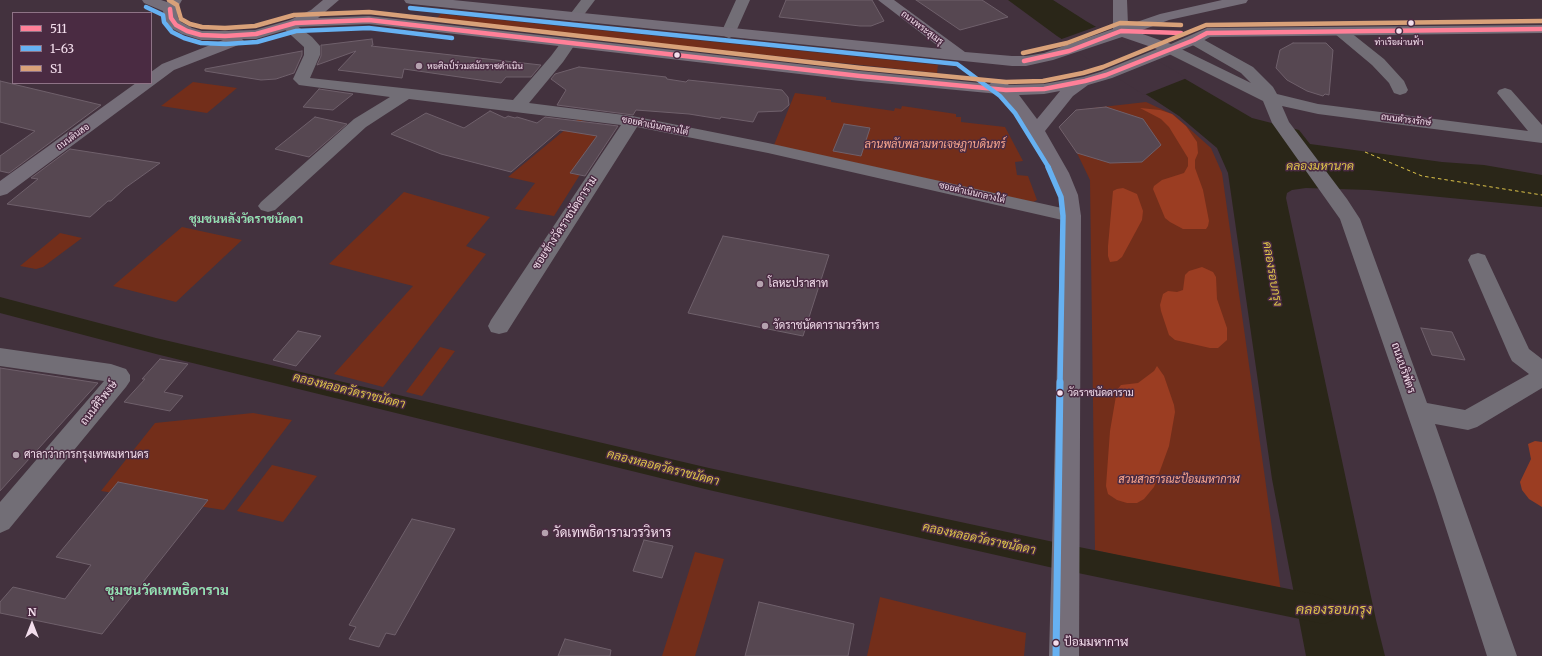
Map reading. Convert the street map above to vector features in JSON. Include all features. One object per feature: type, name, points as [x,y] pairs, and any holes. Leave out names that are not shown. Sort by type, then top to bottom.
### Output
[{"type":"main road","points":[[149,0],[173,5],[171,18],[176,26],[179,38],[178,50],[168,67]]},
{"type":"main road","points":[[152,79],[168,67],[194,56],[256,34],[291,24],[316,13],[332,0]]},
{"type":"main road","points":[[411,0],[1012,61],[1026,61],[1047,57],[1069,51],[1118,32],[1165,17],[1225,2],[1241,0]]},
{"type":"main road","name":"ถนนพระสุเมรุ","points":[[885,0],[903,28],[960,56],[1006,90],[1021,108],[1036,131],[1060,174],[1069,195],[1071,216],[1064,656]]},
{"type":"main road","points":[[1118,32],[1120,0]]},
{"type":"main road","points":[[1170,48],[1166,33],[1165,17],[1172,0]]},
{"type":"main road","points":[[1200,36],[1225,2]]},
{"type":"main road","points":[[291,24],[369,20],[898,80],[1006,90],[1044,89],[1081,83],[1106,75],[1200,36],[1340,31],[1542,29]]},
{"type":"main road","points":[[176,26],[201,35],[225,36],[256,34]]},
{"type":"main road","points":[[868,46],[884,42],[903,28]]},
{"type":"main road","points":[[1118,32],[1170,48]]},
{"type":"main road","points":[[1036,131],[1067,93],[1081,83]]},
{"type":"main road","name":"ถนนดินสอ","points":[[0,190],[145,84]]},
{"type":"street","points":[[575,17],[588,0]]},
{"type":"street","points":[[729,33],[743,0]]},
{"type":"street","name":"ซอยดำเนินกลางใต้","points":[[291,24],[312,46],[312,55],[301,79],[305,82],[408,93],[632,121],[768,148],[1071,216]]},
{"type":"street","points":[[1340,31],[1378,62],[1396,81],[1400,90]]},
{"type":"street","points":[[1200,36],[1246,70],[1267,90],[1271,98]]},
{"type":"street","points":[[517,106],[557,59],[568,43]]},
{"type":"street","name":"ถนนดำรงรักษ์","points":[[1170,48],[1244,86],[1271,98],[1318,109],[1542,137]]},
{"type":"street","points":[[268,206],[360,123],[408,93]]},
{"type":"street","points":[[1505,93],[1542,137]]},
{"type":"street","name":"ถนนบริพัตร","points":[[1271,98],[1281,123],[1344,208],[1356,232],[1448,494],[1502,656]]},
{"type":"street","name":"ซอยข้างวัดราชนัดดาราม","points":[[499,326],[632,121]]},
{"type":"street","points":[[1478,260],[1520,355],[1542,371]]},
{"type":"street","name":"ถนนศิริพงษ์","points":[[0,357],[118,375],[118,381],[0,521]]},
{"type":"street","points":[[1419,412],[1468,420],[1542,376]]},
{"type":"green space","points":[[441,14],[938,65],[937,73],[435,20]]},
{"type":"green space","points":[[193,82],[237,88],[207,113],[161,106]]},
{"type":"green space","name":"ลานพลับพลามหาเจษฎาบดินทร์","points":[[795,93],[826,97],[826,100],[831,100],[831,102],[894,111],[895,108],[901,109],[902,106],[956,114],[956,117],[961,117],[961,122],[1005,127],[1023,161],[1015,162],[1017,175],[1028,176],[1037,200],[1033,202],[774,145]]},
{"type":"green space","name":"สวนสาธารณะป้อมมหากาฬ","points":[[1146,102],[1174,115],[1211,148],[1222,173],[1281,592],[1095,550],[1090,180],[1077,153],[1059,127],[1076,110]]},
{"type":"green space","points":[[578,119],[608,130],[554,216],[515,209],[535,183],[508,177]]},
{"type":"green space","points":[[404,192],[490,217],[466,246],[486,254],[383,387],[334,374],[413,286],[329,264]]},
{"type":"green space","points":[[182,227],[242,240],[176,302],[113,286]]},
{"type":"green space","points":[[60,233],[82,238],[43,267],[36,269],[20,266]]},
{"type":"green space","points":[[440,347],[455,351],[422,396],[406,392]]},
{"type":"green space","points":[[253,413],[292,420],[224,510],[101,491],[155,423]]},
{"type":"green space","points":[[272,465],[317,476],[283,522],[237,511]]},
{"type":"green space","points":[[695,552],[724,559],[695,656],[662,656]]},
{"type":"green space","points":[[880,597],[1026,633],[1024,656],[867,656]]},
{"type":"shaded area","points":[[1140,108],[1160,110],[1172,114],[1186,126],[1197,142],[1198,153],[1195,160],[1195,168],[1203,190],[1209,221],[1206,229],[1183,229],[1165,218],[1153,189],[1154,186],[1162,180],[1184,173],[1188,166],[1188,158],[1169,127],[1161,119]]},
{"type":"shaded area","points":[[1123,188],[1137,194],[1143,211],[1142,220],[1122,257],[1117,261],[1110,262],[1108,256],[1108,246],[1113,191]]},
{"type":"shaded area","points":[[1202,267],[1213,272],[1216,277],[1217,299],[1227,328],[1227,340],[1218,348],[1210,348],[1175,340],[1169,335],[1161,311],[1160,305],[1163,294],[1168,291],[1177,292],[1183,290],[1185,275],[1189,271]]},
{"type":"shaded area","points":[[1157,366],[1164,376],[1174,405],[1175,412],[1169,446],[1154,487],[1144,499],[1137,503],[1127,503],[1117,500],[1108,494],[1106,486],[1110,431],[1117,390],[1121,385],[1138,383],[1154,371]]},
{"type":"shaded area","points":[[1535,441],[1542,442],[1542,507],[1529,499],[1522,490],[1520,482],[1531,459],[1528,444]]},
{"type":"water","name":"คลองรอบกรุง","points":[[1008,0],[1053,0],[1086,21],[1252,118],[1299,130],[1310,144],[1442,162],[1484,165],[1542,175],[1542,207],[1369,190],[1306,188],[1292,190],[1287,193],[1286,198],[1385,656],[1306,656],[1272,479],[1228,173],[1217,148],[1179,116],[1057,36]]},
{"type":"pier","points":[[1098,26],[1187,78],[1144,95],[1059,40]]},
{"type":"building","points":[[786,0],[872,0],[884,21],[871,26],[860,26],[779,17]]},
{"type":"building","points":[[916,0],[982,0],[1008,17],[960,30]]},
{"type":"building","name":"หอศิลป์ร่วมสมัยราชดำเนิน","points":[[372,39],[373,45],[371,46],[541,65],[531,77],[506,77],[501,83],[404,69],[402,78],[338,70],[356,51],[317,65],[321,56],[321,45]]},
{"type":"building","points":[[1293,43],[1326,43],[1333,50],[1329,95],[1325,94],[1323,96],[1307,91],[1287,80],[1276,68],[1280,50]]},
{"type":"building","points":[[302,51],[302,55],[294,73],[276,79],[261,80],[205,71],[205,69]]},
{"type":"building","points":[[579,67],[666,77],[667,79],[686,82],[688,80],[782,90],[788,97],[789,105],[782,111],[758,112],[753,122],[721,117],[720,119],[689,114],[636,110],[633,115],[557,105],[566,90],[551,79],[555,74]]},
{"type":"building","points":[[0,81],[101,105],[9,173],[0,171],[0,156],[35,131],[0,122]]},
{"type":"building","points":[[319,89],[353,94],[333,110],[303,107]]},
{"type":"building","points":[[1106,107],[1143,119],[1161,145],[1142,162],[1110,163],[1077,153],[1059,127],[1076,110]]},
{"type":"building","points":[[490,111],[505,118],[508,116],[515,118],[517,117],[537,123],[545,117],[618,126],[585,176],[570,173],[597,136],[560,130],[511,172],[441,154],[391,134],[426,113],[464,128]]},
{"type":"building","points":[[315,117],[347,124],[309,157],[275,149]]},
{"type":"building","points":[[844,124],[870,128],[861,156],[833,151]]},
{"type":"building","points":[[70,149],[160,163],[125,188],[111,201],[108,201],[90,217],[7,204],[38,179],[31,178]]},
{"type":"building","name":"โลหะปราสาท","points":[[723,236],[829,255],[803,336],[688,313]]},
{"type":"building","points":[[1421,328],[1452,332],[1465,360],[1432,355]]},
{"type":"building","points":[[298,331],[321,336],[296,366],[273,360]]},
{"type":"building","points":[[160,359],[188,364],[164,392],[183,396],[170,411],[124,402],[145,379],[142,379]]},
{"type":"building","name":"ศาลาว่าการกรุงเทพมหานคร","points":[[0,368],[98,383],[0,491]]},
{"type":"building","points":[[118,482],[208,500],[102,634],[0,613],[0,602],[13,587],[65,599],[91,565],[56,557]]},
{"type":"building","points":[[412,519],[455,529],[395,635],[386,633],[379,647],[349,639],[356,627],[349,625]]},
{"type":"building","points":[[644,540],[673,546],[662,578],[633,571]]},
{"type":"building","points":[[759,602],[854,624],[848,656],[745,656]]},
{"type":"building","points":[[565,639],[611,650],[610,656],[558,656]]},
{"type":"waterway","name":"คลองหลอดวัดราชนัดดา","points":[[0,305],[156,346],[709,479],[1049,554],[1324,610]]},
{"type":"ferry route","points":[[1365,152],[1422,176],[1542,195]]},
{"type":"transit line","name":"S1","points":[[169,0],[177,5],[181,19],[190,24],[202,27],[225,28],[255,26],[294,15],[369,12],[861,68],[1006,82],[1043,81],[1083,73],[1103,67],[1206,25],[1542,21]]},
{"type":"transit line","name":"1-63","points":[[146,7],[163,15],[164,22],[172,32],[184,38],[201,43],[226,44],[257,42],[296,31],[369,28],[452,38]]},
{"type":"transit line","name":"1-63","points":[[410,8],[957,64],[1000,96],[1015,113],[1053,176],[1061,197],[1063,216],[1056,656]]},
{"type":"transit line","name":"511","points":[[170,9],[171,18],[176,25],[187,31],[201,35],[225,36],[256,34],[295,23],[369,20],[860,76],[1006,90],[1044,89],[1085,81],[1106,75],[1194,40],[1207,33],[1542,29]]},
{"type":"transit line","name":"S1","points":[[1023,53],[1067,43],[1120,23],[1181,25]]},
{"type":"transit line","name":"511","points":[[1024,61],[1069,51],[1121,31],[1181,33]]},
{"type":"place","name":"ท่าเรือผ่านฟ้า","points":[[1399,31]]},
{"type":"place","name":"หอศิลป์ร่วมสมัยราชดำเนิน","points":[[419,66]]},
{"type":"place","name":"โลหะปราสาท","points":[[760,284]]},
{"type":"place","name":"วัดราชนัดดารามวรวิหาร","points":[[765,326]]},
{"type":"place","name":"วัดราชนัดดาราม","points":[[1060,393]]},
{"type":"place","name":"ศาลาว่าการกรุงเทพมหานคร","points":[[16,455]]},
{"type":"place","name":"วัดเทพธิดารามวรวิหาร","points":[[545,533]]},
{"type":"place","name":"ป้อมมหากาฬ","points":[[1056,643]]},
{"type":"district","name":"ชุมชนหลังวัดราชนัดดา","points":[[246,220]]},
{"type":"district","name":"ชุมชนวัดเทพธิดาราม","points":[[167,591]]},
{"type":"water label","name":"คลองมหานาค","points":[[1320,167]]}]
